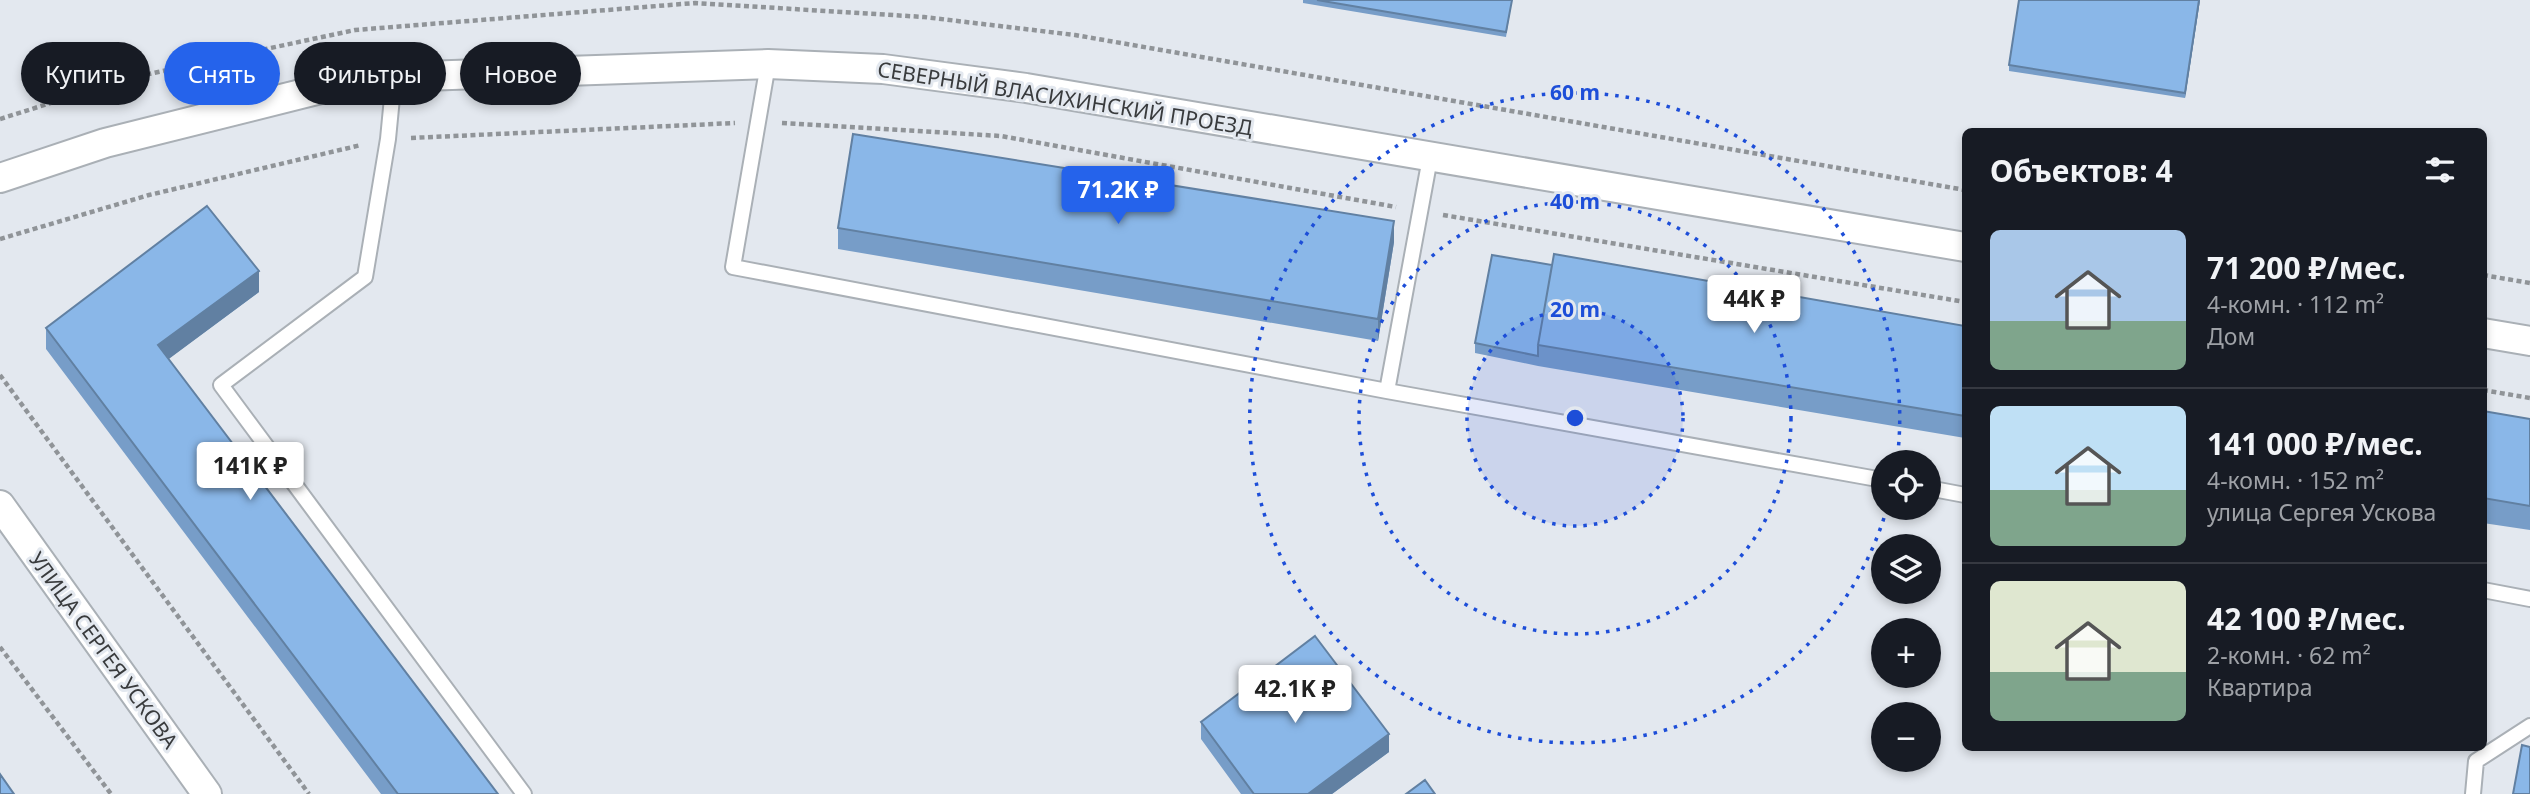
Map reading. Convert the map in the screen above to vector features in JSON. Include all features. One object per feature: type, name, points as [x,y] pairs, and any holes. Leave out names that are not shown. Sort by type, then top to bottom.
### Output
[{"type":"street","name":"СЕВЕРНЫЙ ВЛАСИХИНСКИЙ ПРОЕЗД","points":[[446,75],[768,64],[883,69],[1026,88],[1962,247]]},
{"type":"street","name":"СЕВЕРНЫЙ ВЛАСИХИНСКИЙ ПРОЕЗД","points":[[0,178],[104,143],[294,96]]},
{"type":"street","points":[[2487,334],[2530,341]]},
{"type":"street","name":"УЛИЦА СЕРГЕЯ УСКОВА","points":[[0,505],[207,794]]},
{"type":"lane","points":[[768,64],[733,267],[1387,391],[1871,478]]},
{"type":"lane","points":[[391,105],[365,277],[222,385],[524,794]]},
{"type":"lane","points":[[1387,391],[1430,158]]},
{"type":"lane","points":[[1941,490],[1962,494]]},
{"type":"lane","points":[[2487,591],[2530,599]]},
{"type":"lane","points":[[2473,794],[2476,761],[2530,726]]},
{"type":"path","points":[[759,122],[1001,136],[1421,211],[1962,301]]},
{"type":"path","points":[[2487,276],[2530,283]]},
{"type":"path","points":[[0,375],[309,794]]},
{"type":"path","points":[[2487,391],[2530,398]]},
{"type":"path","points":[[0,647],[111,794]]},
{"type":"building","points":[[1317,0],[1512,0],[1506,32]]},
{"type":"building","points":[[2019,0],[2199,0],[2185,93],[2009,65]]},
{"type":"building","points":[[853,134],[1394,221],[1378,319],[838,228]]},
{"type":"building","points":[[207,206],[259,271],[158,345],[498,794],[398,794],[46,328]]},
{"type":"building","points":[[1554,254],[1962,325],[1962,416],[1538,345]]},
{"type":"building","points":[[1492,255],[1552,265],[1538,356],[1475,343]]},
{"type":"building","points":[[2487,412],[2530,419],[2530,506],[2487,499]]},
{"type":"building","points":[[1315,636],[1389,734],[1308,794],[1254,794],[1201,722]]},
{"type":"building","points":[[2522,745],[2530,747],[2530,794],[2513,794]]},
{"type":"building","points":[[0,774],[14,794],[0,794]]},
{"type":"building","points":[[1425,780],[1435,794],[1406,794]]}]
